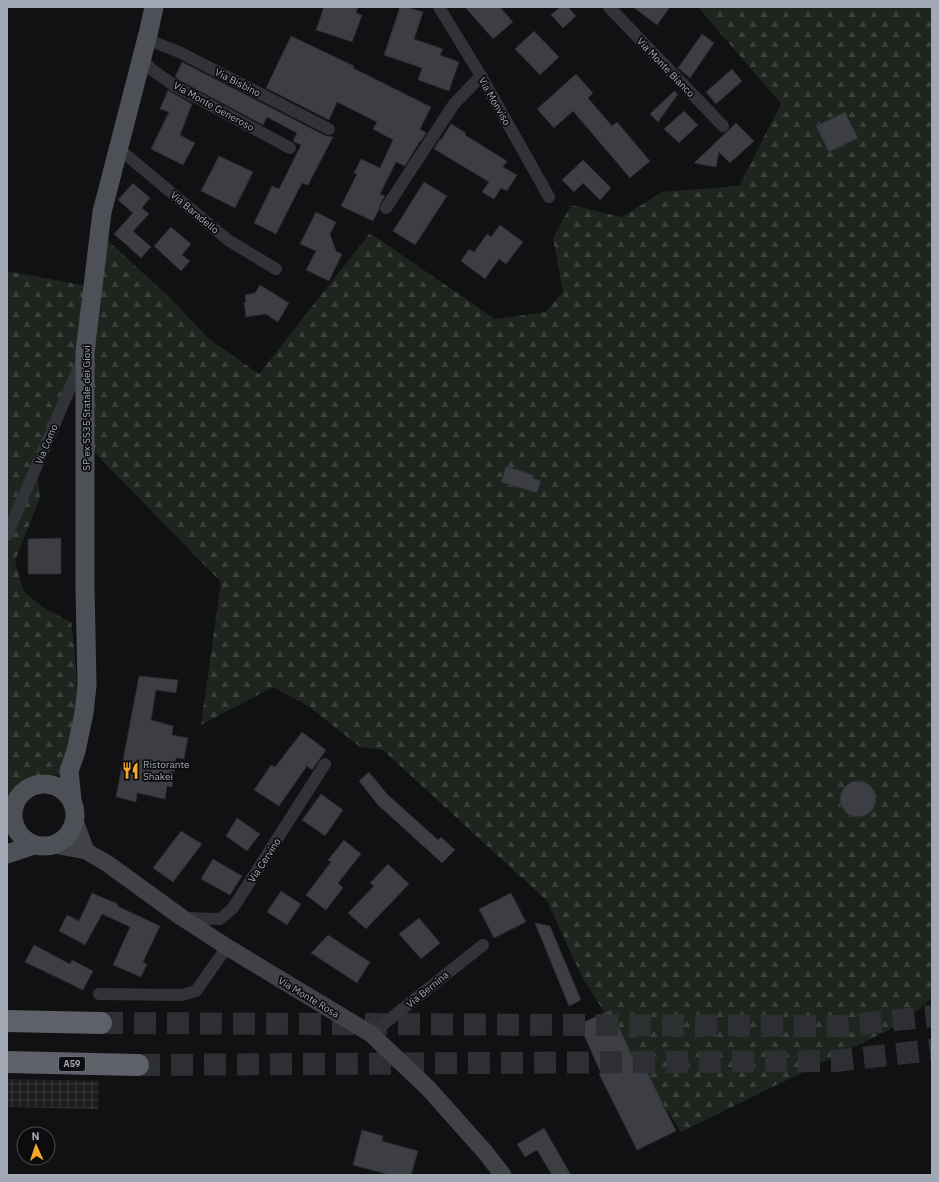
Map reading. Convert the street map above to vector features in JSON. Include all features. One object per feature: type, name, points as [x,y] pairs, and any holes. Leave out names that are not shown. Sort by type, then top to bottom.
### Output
[{"type":"highway","points":[[7,1021],[101,1023]]},
{"type":"highway","name":"A59","points":[[7,1062],[138,1065]]},
{"type":"main road","name":"SP ex SS35 Statale dei Giovi","points":[[75,821],[75,810],[72,800],[69,771],[76,751],[84,712],[87,685],[85,586],[85,352],[102,212],[155,7]]},
{"type":"main road","points":[[45,783],[69,771]]},
{"type":"main road","points":[[34,845],[18,834],[10,831],[13,805],[18,796],[25,789],[34,784],[45,783],[56,785],[65,791],[72,800]]},
{"type":"main road","points":[[7,854],[34,845],[54,845],[64,839],[71,831],[75,821]]},
{"type":"street","name":"Via Monviso","points":[[439,7],[481,76],[549,197]]},
{"type":"street","name":"Via Monte Bianco","points":[[609,7],[723,126]]},
{"type":"street","name":"Via Bisbino","points":[[148,32],[180,52],[329,129]]},
{"type":"street","name":"Via Monte Generoso","points":[[141,62],[147,64],[152,70],[175,86],[290,148]]},
{"type":"street","points":[[386,208],[454,104],[481,76]]},
{"type":"street","name":"Via Baradello","points":[[118,148],[228,240],[276,269]]},
{"type":"street","name":"Via Como","points":[[7,535],[85,352]]},
{"type":"street","name":"Via Cervino","points":[[181,917],[220,919],[233,908],[325,764]]},
{"type":"street","points":[[75,821],[86,851]]},
{"type":"street","name":"Via Monte Rosa","points":[[54,845],[86,851],[108,864],[181,917],[227,947],[371,1034],[428,1088],[485,1152],[503,1175]]},
{"type":"street","name":"Via Bernina","points":[[371,1034],[483,945]]},
{"type":"street","points":[[98,994],[182,995],[196,991],[227,947]]},
{"type":"shaded area","points":[[7,1079],[99,1081],[98,1109],[7,1107]]},
{"type":"green space","points":[[698,7],[932,7],[932,998],[901,1024],[681,1132],[582,977],[547,901],[383,750],[360,747],[308,706],[273,687],[201,725],[221,582],[86,444],[85,368],[37,468],[40,498],[15,561],[24,592],[47,610],[71,622],[77,686],[73,735],[69,751],[59,774],[41,778],[18,787],[7,800],[7,271],[87,286],[105,238],[169,297],[208,338],[259,374],[370,233],[495,319],[546,312],[563,292],[553,238],[571,205],[622,217],[662,192],[739,186],[781,104]]},
{"type":"building","points":[[324,7],[358,7],[356,13],[362,15],[352,42],[316,30]]},
{"type":"building","points":[[400,7],[407,7],[423,12],[414,39],[443,49],[440,55],[459,62],[449,91],[418,80],[422,68],[384,55]]},
{"type":"building","points":[[465,7],[500,7],[513,22],[493,39]]},
{"type":"building","points":[[560,7],[568,7],[576,16],[563,28],[551,15]]},
{"type":"building","points":[[633,7],[670,7],[657,25]]},
{"type":"building","points":[[534,31],[559,57],[540,75],[515,49]]},
{"type":"building","points":[[702,34],[714,43],[690,78],[678,68]]},
{"type":"building","points":[[291,36],[354,66],[353,68],[431,107],[420,129],[426,133],[405,166],[396,162],[380,194],[385,196],[373,221],[341,206],[357,174],[354,173],[361,159],[380,168],[393,140],[373,129],[377,122],[337,102],[329,120],[266,88]]},
{"type":"building","points":[[182,62],[326,136],[333,137],[308,185],[302,183],[276,234],[254,223],[272,186],[279,189],[301,145],[293,141],[297,133],[267,117],[263,125],[179,80],[175,77]]},
{"type":"building","points":[[732,69],[742,81],[716,104],[706,92]]},
{"type":"building","points":[[576,74],[593,93],[588,98],[612,126],[617,122],[650,161],[630,178],[573,111],[554,128],[537,109]]},
{"type":"building","points":[[168,90],[192,104],[180,135],[195,143],[183,165],[151,149],[169,112],[160,109]]},
{"type":"building","points":[[674,91],[678,94],[658,122],[650,114]]},
{"type":"building","points":[[684,111],[698,125],[679,143],[664,129]]},
{"type":"building","points":[[845,112],[858,138],[829,152],[816,126]]},
{"type":"building","points":[[736,123],[754,141],[730,163],[719,152],[716,167],[694,163]]},
{"type":"building","points":[[451,124],[466,133],[465,135],[507,161],[503,167],[517,175],[507,191],[501,188],[494,199],[482,192],[489,182],[434,149]]},
{"type":"building","points":[[219,156],[253,172],[235,208],[201,191]]},
{"type":"building","points":[[583,160],[611,188],[600,200],[583,183],[574,192],[562,180]]},
{"type":"building","points":[[424,182],[447,196],[415,245],[393,231]]},
{"type":"building","points":[[133,183],[150,198],[142,208],[149,214],[133,231],[151,247],[141,258],[114,234],[133,213],[118,200]]},
{"type":"building","points":[[316,212],[336,222],[330,234],[336,251],[342,254],[329,281],[306,270],[316,251],[300,244]]},
{"type":"building","points":[[500,225],[523,242],[506,264],[499,259],[485,279],[461,261],[469,249],[474,252],[487,234],[491,237]]},
{"type":"building","points":[[171,227],[191,244],[182,255],[190,261],[181,271],[154,246]]},
{"type":"building","points":[[260,285],[289,303],[278,322],[266,314],[246,317],[244,303],[246,302],[245,295],[255,293]]},
{"type":"building","points":[[506,466],[534,475],[532,478],[541,481],[537,493],[501,482]]},
{"type":"building","points":[[61,538],[61,574],[28,574],[28,539]]},
{"type":"building","points":[[139,676],[178,680],[176,693],[156,690],[151,720],[173,726],[172,735],[188,738],[184,759],[176,758],[172,787],[167,786],[165,799],[137,793],[136,802],[116,797]]},
{"type":"building","points":[[302,732],[326,750],[312,770],[307,766],[279,806],[254,790],[271,765],[275,767]]},
{"type":"building","points":[[369,772],[387,794],[438,840],[441,837],[455,850],[442,863],[378,805],[359,781]]},
{"type":"building","points":[[862,781],[871,786],[875,792],[875,806],[871,812],[862,817],[854,817],[845,812],[841,806],[840,795],[845,786],[851,782]]},
{"type":"building","points":[[321,794],[343,810],[325,836],[302,820]]},
{"type":"building","points":[[237,818],[260,834],[247,851],[226,836]]},
{"type":"building","points":[[181,831],[202,844],[173,882],[153,868]]},
{"type":"building","points":[[344,840],[361,854],[338,883],[343,888],[326,910],[306,895],[331,862],[328,860]]},
{"type":"building","points":[[213,859],[242,876],[230,895],[201,879]]},
{"type":"building","points":[[388,864],[409,884],[366,929],[348,913],[374,886],[370,883]]},
{"type":"building","points":[[281,891],[301,904],[287,925],[267,912]]},
{"type":"building","points":[[92,893],[118,904],[117,906],[160,926],[143,962],[147,964],[141,977],[113,965],[130,927],[102,914],[85,945],[59,931],[67,915],[79,921]]},
{"type":"building","points":[[511,893],[526,922],[494,938],[479,909]]},
{"type":"building","points":[[419,918],[440,943],[421,959],[399,934]]},
{"type":"building","points":[[535,923],[550,926],[581,1000],[569,1006]]},
{"type":"building","points":[[328,935],[370,962],[357,983],[311,953]]},
{"type":"building","points":[[34,945],[70,964],[72,960],[93,971],[83,990],[25,962]]},
{"type":"building","points":[[611,1010],[633,1057],[639,1055],[676,1131],[637,1150],[599,1074],[601,1073],[579,1024]]},
{"type":"building","points":[[544,1128],[571,1175],[552,1175],[537,1150],[525,1157],[517,1144]]},
{"type":"building","points":[[362,1130],[383,1136],[382,1141],[418,1151],[411,1175],[390,1175],[353,1165]]},
{"type":"tunnel","points":[[101,1023],[843,1026],[932,1016]]},
{"type":"tunnel","points":[[138,1065],[835,1061],[932,1050]]},
{"type":"place","name":"Ristorante Shakei","points":[[130,770]]}]
